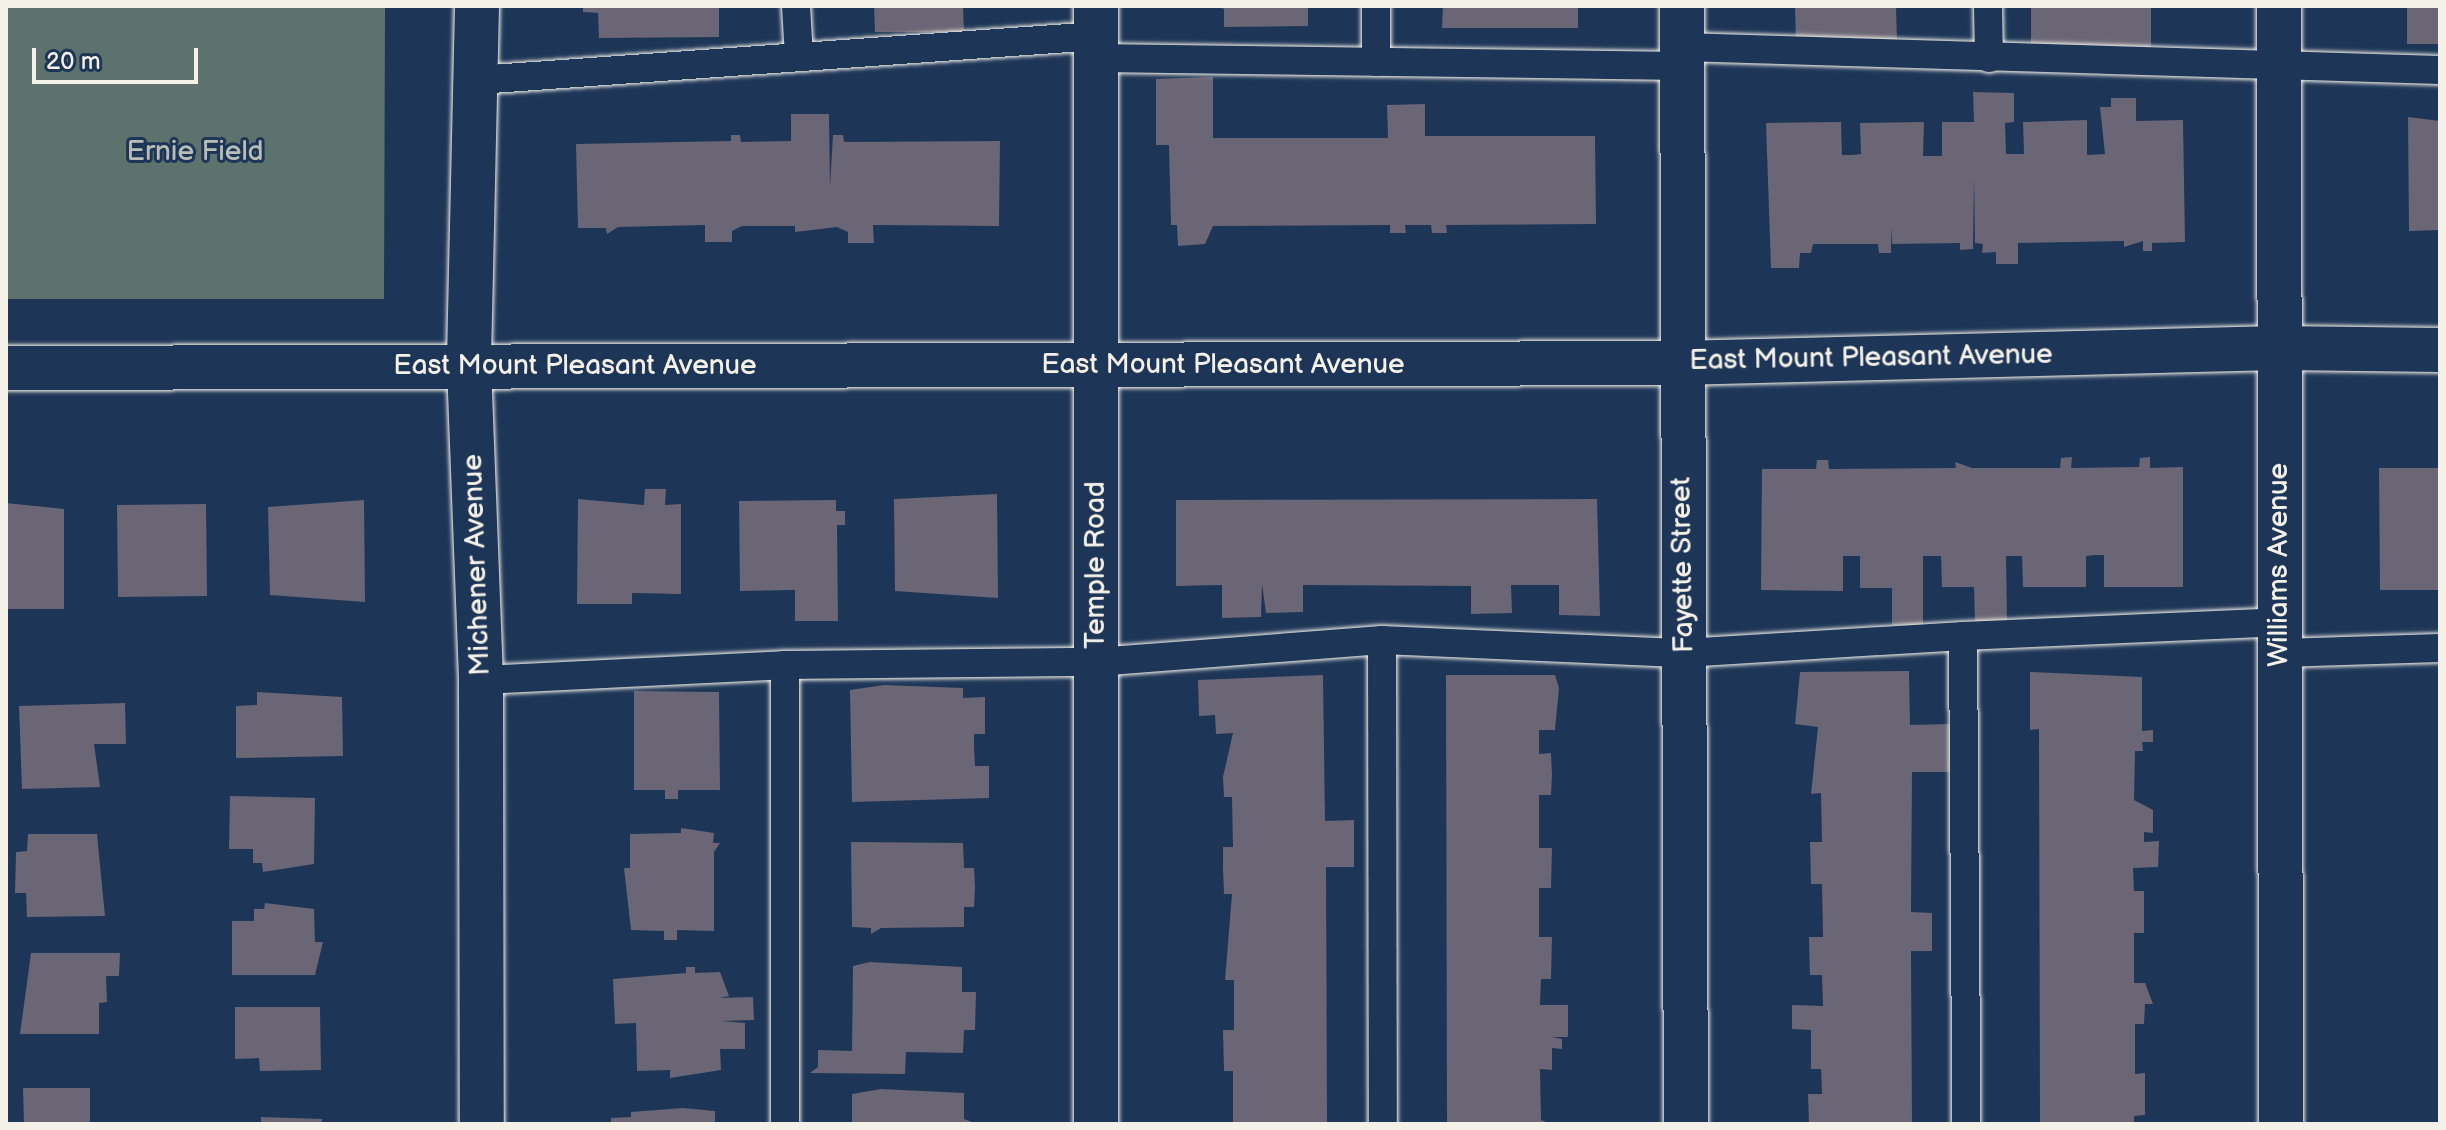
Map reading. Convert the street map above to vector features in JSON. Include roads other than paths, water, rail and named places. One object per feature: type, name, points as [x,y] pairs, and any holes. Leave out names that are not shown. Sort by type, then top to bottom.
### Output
[{"type":"street","name":"Michener Avenue","points":[[477,6],[478,80],[469,366],[481,680],[482,1124]]},
{"type":"street","name":"Williams Avenue","points":[[2279,6],[2281,1124]]},
{"type":"street","name":"Temple Road","points":[[1096,33],[1096,1124]]},
{"type":"street","name":"Fayette Street","points":[[1682,40],[1679,363],[1686,1124]]},
{"type":"street","name":"East Mount Pleasant Avenue","points":[[6,368],[1679,363],[2279,348],[2440,350]]},
{"type":"lane","points":[[796,6],[799,57]]},
{"type":"lane","points":[[1376,6],[1376,62]]},
{"type":"lane","points":[[1988,6],[1989,58]]},
{"type":"lane","points":[[478,80],[1096,33],[1376,62],[1682,40],[1989,58],[2440,70]]},
{"type":"lane","points":[[1963,636],[1966,1124]]},
{"type":"lane","points":[[481,680],[785,665],[1096,662],[1382,640],[1684,653],[1963,636],[2279,637],[2440,648]]},
{"type":"lane","points":[[1382,640],[1383,1124]]},
{"type":"lane","points":[[785,665],[785,1124]]},
{"type":"park label","name":"Ernie Field","points":[[195,152]]}]
